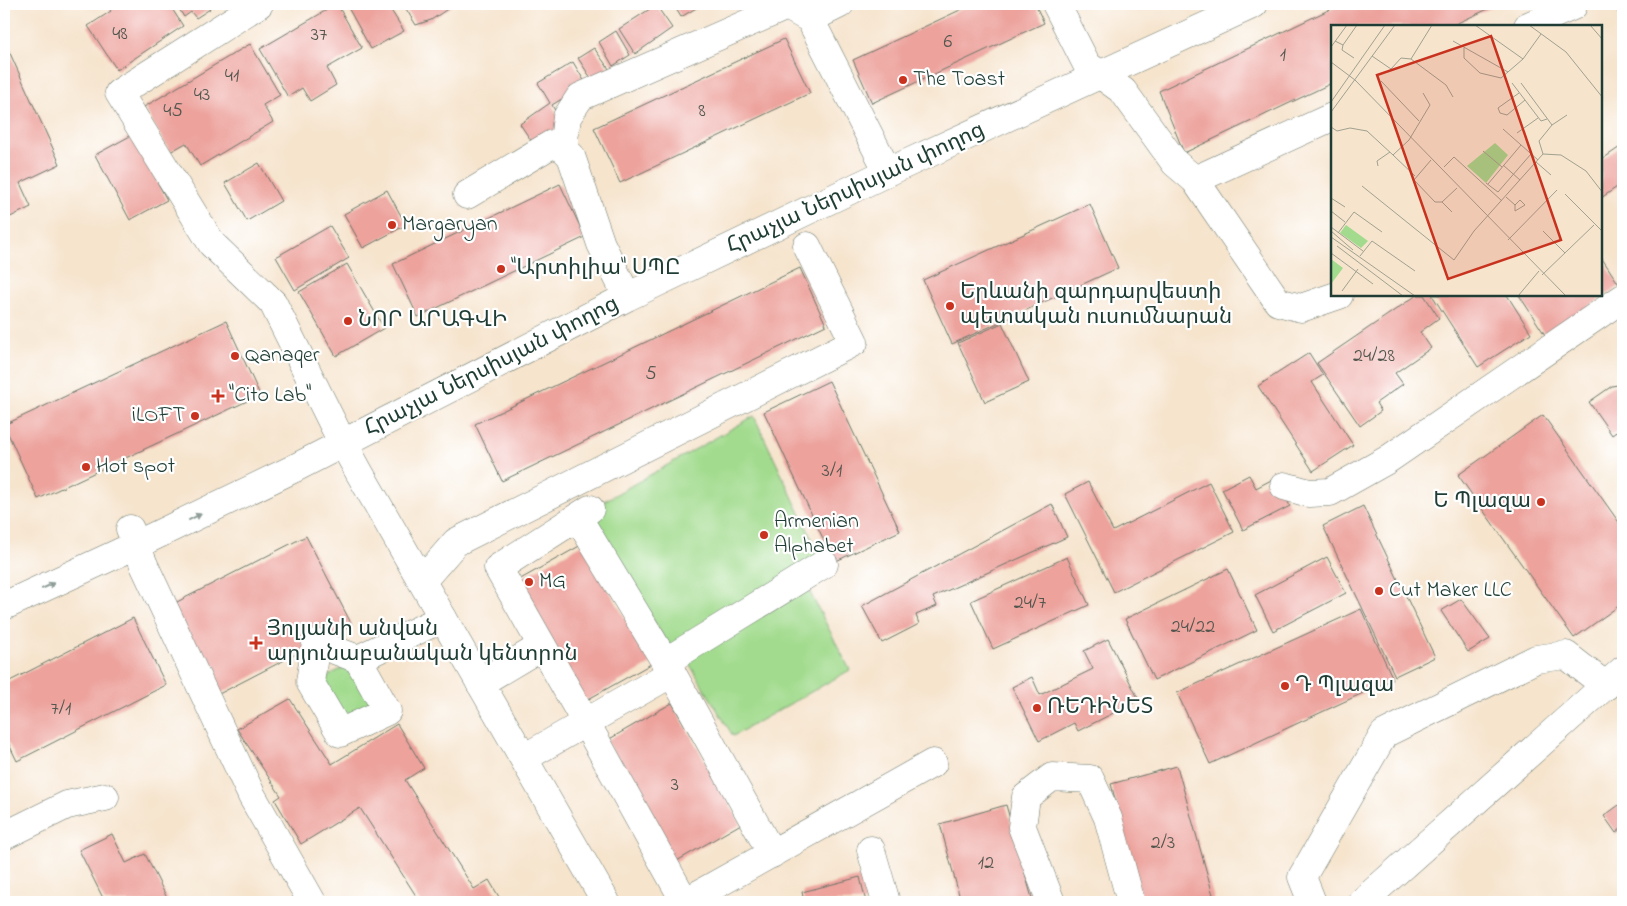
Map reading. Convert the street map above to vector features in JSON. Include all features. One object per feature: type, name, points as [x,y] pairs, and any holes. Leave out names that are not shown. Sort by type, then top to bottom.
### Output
[{"type":"street","points":[[259,4],[119,93],[212,244],[273,303],[339,437],[606,902]]},
{"type":"street","points":[[810,19],[840,4]]},
{"type":"street","points":[[1056,4],[1094,70],[1123,91],[1175,163],[1195,180],[1278,302],[1301,308],[1336,296]]},
{"type":"street","name":"Հրաչյա Ներսիսյան փողոց","points":[[1094,70],[1217,4]]},
{"type":"street","name":"Հրաչյա Ներսիսյան փողոց","points":[[339,437],[623,288],[1094,70],[1254,4]]},
{"type":"street","points":[[563,148],[568,117],[580,97],[786,6],[810,19],[885,166]]},
{"type":"street","points":[[1530,25],[1573,6]]},
{"type":"street","points":[[1195,180],[1331,117]]},
{"type":"street","points":[[467,195],[552,144],[563,148],[571,156],[601,244],[623,288]]},
{"type":"street","name":"Հրաչյա Ներսիսյան փողոց","points":[[4,606],[133,537],[627,297],[885,166]]},
{"type":"street","points":[[422,581],[456,542],[854,342],[807,246]]},
{"type":"street","points":[[1284,486],[1309,493],[1330,492],[1387,460],[1623,298]]},
{"type":"street","points":[[772,854],[584,514],[498,568],[685,902],[772,854],[933,763]]},
{"type":"street","points":[[133,537],[144,565],[252,796],[312,902]]},
{"type":"street","name":"Հրաչյա Ներսիսյան փողոց","points":[[4,587],[133,537]]},
{"type":"street","points":[[524,758],[586,723],[824,564]]},
{"type":"street","points":[[358,659],[443,618]]},
{"type":"street","points":[[480,683],[542,646]]},
{"type":"street","points":[[1312,902],[1302,877],[1384,734],[1536,659],[1566,655],[1615,678],[1362,902]]},
{"type":"street","points":[[1051,902],[1022,827],[1026,797],[1052,776],[1090,780],[1108,818],[1131,902]]},
{"type":"street","points":[[4,836],[67,805],[105,797]]},
{"type":"street","points":[[871,850],[886,902]]},
{"type":"green space","points":[[754,416],[824,564],[802,577],[850,670],[733,736],[681,650],[673,654],[590,509]]},
{"type":"green space","points":[[353,662],[380,709],[341,727],[316,683]]},
{"type":"building","points":[[106,4],[169,4],[183,26],[117,70],[88,26],[111,11]]},
{"type":"building","points":[[176,4],[206,4],[210,9],[196,18],[191,12],[184,17]]},
{"type":"building","points":[[337,4],[362,48],[327,68],[336,85],[310,101],[302,88],[288,97],[260,49]]},
{"type":"building","points":[[346,4],[395,4],[389,7],[404,31],[371,49]]},
{"type":"building","points":[[403,4],[455,4],[431,20],[416,25]]},
{"type":"building","points":[[673,4],[703,4],[681,17]]},
{"type":"building","points":[[973,4],[1035,4],[1044,23],[872,103],[853,60]]},
{"type":"building","points":[[1341,4],[1499,4],[1453,25],[1331,25],[1331,83],[1184,153],[1159,91]]},
{"type":"building","points":[[1613,4],[1623,4],[1623,20]]},
{"type":"building","points":[[656,5],[672,28],[635,54],[619,29]]},
{"type":"building","points":[[616,31],[630,55],[613,66],[599,42]]},
{"type":"building","points":[[784,39],[810,93],[620,183],[594,128]]},
{"type":"building","points":[[4,40],[60,164],[20,183],[31,207],[4,220]]},
{"type":"building","points":[[250,44],[280,95],[263,105],[273,122],[200,166],[186,143],[170,152],[144,107]]},
{"type":"building","points":[[594,48],[609,69],[592,80],[578,58]]},
{"type":"building","points":[[573,62],[586,84],[552,105],[563,125],[532,142],[520,124],[550,103],[538,83]]},
{"type":"building","points":[[132,135],[167,200],[130,220],[95,155]]},
{"type":"building","points":[[1623,145],[1623,183],[1602,197],[1602,159]]},
{"type":"building","points":[[259,163],[281,201],[247,221],[225,183]]},
{"type":"building","points":[[560,184],[585,237],[418,317],[393,264]]},
{"type":"building","points":[[387,190],[406,225],[363,248],[344,214]]},
{"type":"building","points":[[1090,204],[1118,268],[952,344],[923,280]]},
{"type":"building","points":[[330,226],[349,258],[295,290],[276,257]]},
{"type":"building","points":[[1602,259],[1620,286],[1545,335],[1520,296],[1602,296]]},
{"type":"building","points":[[347,264],[384,328],[336,356],[299,292]]},
{"type":"building","points":[[800,268],[826,325],[502,481],[475,424]]},
{"type":"building","points":[[1416,296],[1425,296],[1439,318],[1420,332],[1431,348],[1395,373],[1403,384],[1376,403],[1381,411],[1360,426],[1317,363]]},
{"type":"building","points":[[1433,296],[1508,296],[1531,333],[1478,367]]},
{"type":"building","points":[[226,321],[260,395],[38,499],[4,425]]},
{"type":"building","points":[[1002,323],[1029,382],[985,402],[958,343]]},
{"type":"building","points":[[1309,353],[1323,375],[1312,382],[1353,445],[1313,471],[1258,386]]},
{"type":"building","points":[[829,381],[900,531],[834,562],[764,412]]},
{"type":"building","points":[[1623,384],[1623,427],[1612,435],[1589,402],[1612,386]]},
{"type":"building","name":"Ե Պլազա","points":[[1543,415],[1623,528],[1623,603],[1574,638],[1458,475]]},
{"type":"building","points":[[1249,475],[1256,488],[1275,478],[1290,506],[1243,530],[1222,489]]},
{"type":"building","points":[[1088,482],[1113,531],[1209,482],[1234,532],[1114,592],[1065,494]]},
{"type":"building","points":[[1052,504],[1067,537],[933,597],[937,606],[916,615],[919,624],[882,643],[862,606]]},
{"type":"building","name":"Cut Maker LLC","points":[[1363,506],[1435,657],[1395,676],[1323,526]]},
{"type":"building","points":[[306,536],[352,625],[217,695],[171,605]]},
{"type":"building","points":[[583,544],[651,664],[585,701],[517,581]]},
{"type":"building","points":[[1067,557],[1089,605],[993,649],[971,601]]},
{"type":"building","points":[[1327,557],[1346,593],[1273,631],[1255,595]]},
{"type":"building","points":[[1228,569],[1257,630],[1154,680],[1125,619]]},
{"type":"building","points":[[1461,599],[1490,639],[1468,652],[1441,611]]},
{"type":"building","name":"Դ Պլազա","points":[[1361,609],[1393,679],[1210,764],[1177,693]]},
{"type":"building","points":[[133,618],[166,685],[17,761],[4,734],[4,684]]},
{"type":"building","points":[[1108,639],[1139,700],[1078,731],[1074,723],[1039,741],[1012,687],[1032,677],[1040,695],[1093,669],[1084,651]]},
{"type":"building","points":[[290,699],[332,764],[397,724],[424,768],[405,780],[474,889],[489,880],[502,902],[420,902],[360,808],[301,844],[275,800],[281,796],[237,729]]},
{"type":"building","points":[[672,703],[741,824],[675,862],[606,741]]},
{"type":"building","points":[[1177,766],[1215,902],[1143,902],[1111,784]]},
{"type":"building","points":[[1623,802],[1623,827],[1616,833],[1604,816]]},
{"type":"building","points":[[1006,805],[1033,902],[961,902],[940,824]]},
{"type":"building","points":[[112,834],[126,863],[145,854],[169,902],[105,902],[79,850]]},
{"type":"building","points":[[860,877],[866,902],[804,902],[802,892]]},
{"type":"place","name":"The Toast","points":[[903,80]]},
{"type":"place","name":"Margaryan","points":[[392,225]]},
{"type":"place","name":"\"Արտիլիա\" ՍՊԸ","points":[[501,269]]},
{"type":"place","name":"Երևանի զարդարվեստի պետական ուսումնարան","points":[[950,306]]},
{"type":"place","name":"ՆՈՐ ԱՐԱԳՎԻ","points":[[348,321]]},
{"type":"place","name":"Qanaqer","points":[[235,356]]},
{"type":"place","name":"\"Cito Lab\"","points":[[218,396]]},
{"type":"place","name":"iLOFT","points":[[195,416]]},
{"type":"place","name":"Hot spot","points":[[86,467]]},
{"type":"place","name":"Ե Պլազա","points":[[1541,502]]},
{"type":"place","name":"Armenian Alphabet","points":[[764,535]]},
{"type":"place","name":"MG","points":[[529,582]]},
{"type":"place","name":"Cut Maker LLC","points":[[1379,591]]},
{"type":"place","name":"Յոլյանի անվան արյունաբանական կենտրոն","points":[[256,643]]},
{"type":"place","name":"Դ Պլազա","points":[[1285,686]]},
{"type":"place","name":"ՌԵԴԻՆԵՏ","points":[[1037,708]]}]
